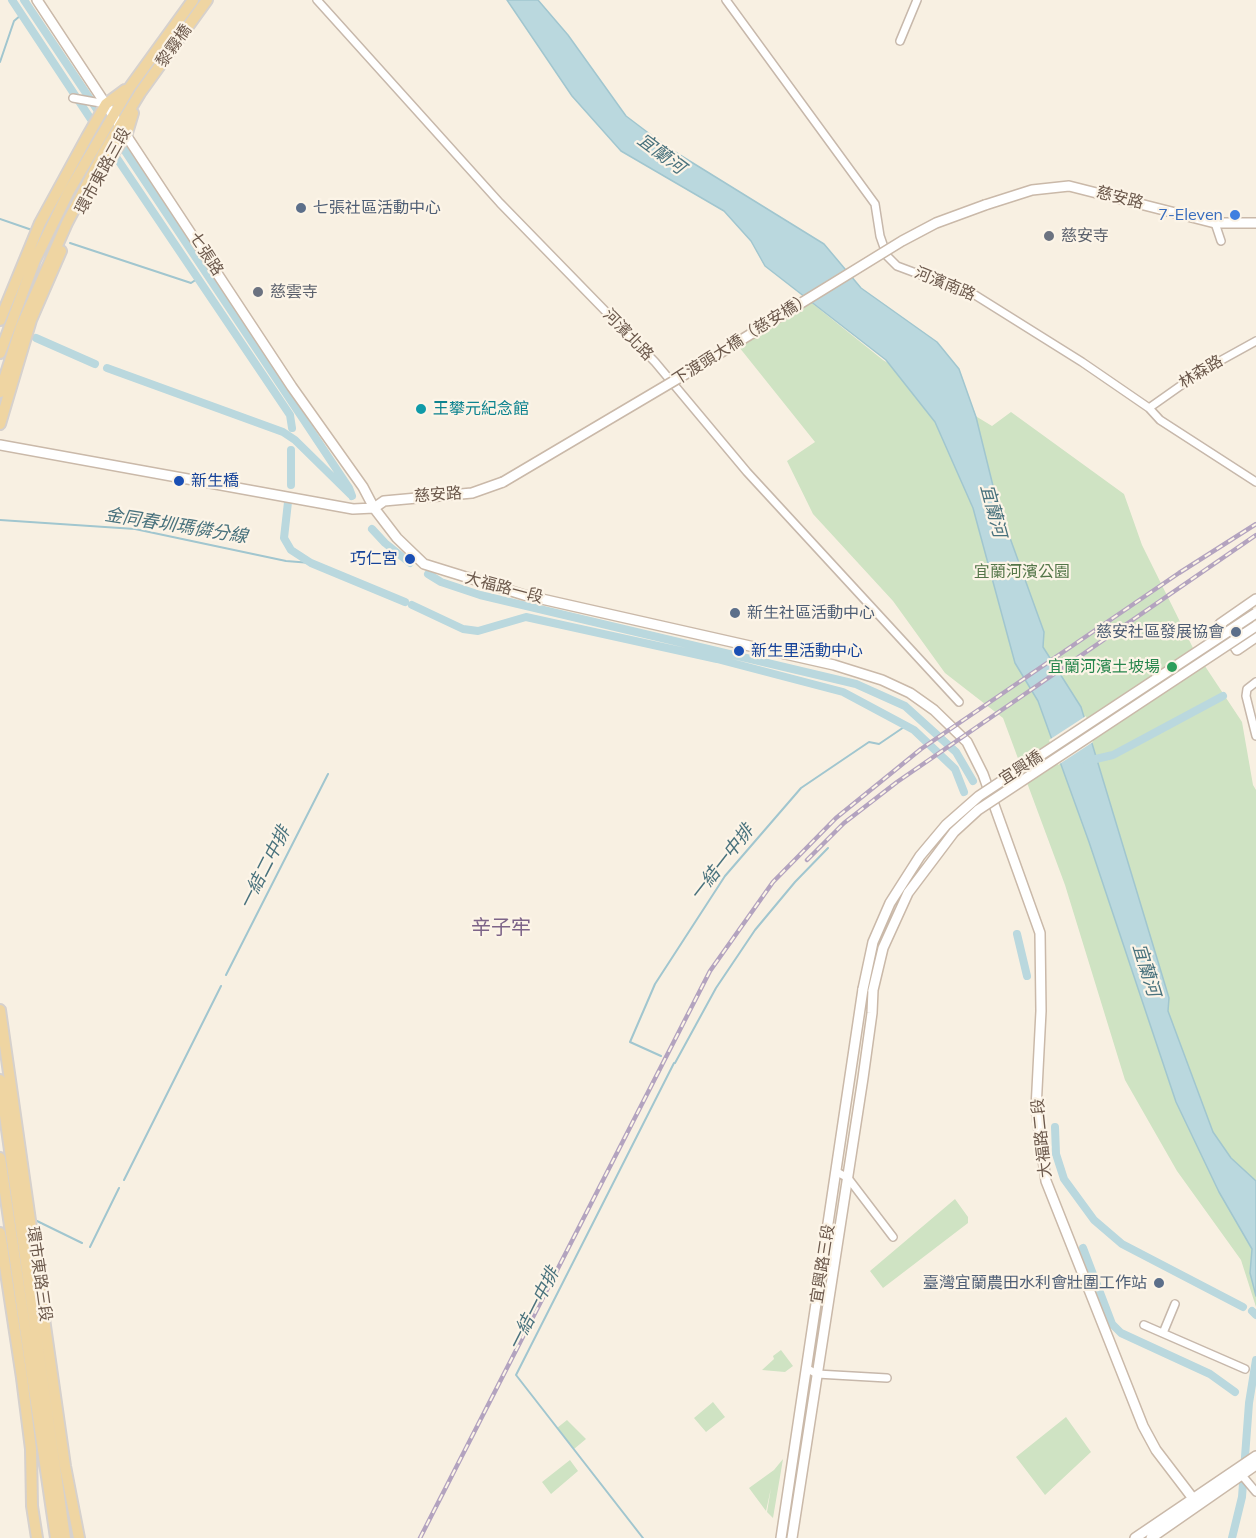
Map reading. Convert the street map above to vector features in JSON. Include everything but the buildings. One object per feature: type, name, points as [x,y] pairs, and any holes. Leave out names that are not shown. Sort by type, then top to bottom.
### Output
[{"type":"main road","name":"黎霧橋","points":[[130,87],[193,0]]},
{"type":"main road","name":"黎霧橋","points":[[140,93],[207,0]]},
{"type":"main road","name":"環市東路三段","points":[[0,352],[35,260],[106,104],[130,87]]},
{"type":"main road","name":"環市東路三段","points":[[0,320],[40,223],[91,140],[114,114],[130,87]]},
{"type":"main road","name":"環市東路三段","points":[[0,392],[21,327],[46,265],[107,154],[124,129],[140,93]]},
{"type":"main road","name":"環市東路三段","points":[[0,424],[31,320],[107,154]]},
{"type":"main road","name":"環市東路三段","points":[[0,1010],[60,1464]]},
{"type":"main road","name":"環市東路三段","points":[[0,1080],[60,1464],[79,1538]]},
{"type":"main road","name":"環市東路三段","points":[[0,1158],[56,1538]]},
{"type":"main road","name":"環市東路三段","points":[[0,1233],[31,1449],[32,1506],[37,1538]]},
{"type":"main road","points":[[60,1464],[64,1538]]},
{"type":"street","name":"七張路","points":[[37,0],[292,387],[363,488],[374,508]]},
{"type":"street","name":"河濱北路","points":[[317,0],[500,203],[655,362],[747,472],[959,702]]},
{"type":"street","name":"河濱南路","points":[[726,0],[875,204],[880,236],[887,256],[897,266],[975,295],[1149,408],[1160,420],[1256,482]]},
{"type":"street","points":[[900,41],[917,0]]},
{"type":"street","points":[[73,98],[106,104]]},
{"type":"street","name":"慈安路","points":[[985,205],[1032,190],[1070,186],[1215,223],[1256,223]]},
{"type":"street","name":"下渡頭大橋（慈安橋）","points":[[503,482],[694,369],[902,241],[936,223],[985,205]]},
{"type":"street","points":[[1215,223],[1221,241]]},
{"type":"street","name":"林森路","points":[[1149,408],[1206,369],[1256,341]]},
{"type":"street","points":[[0,445],[352,509],[374,508]]},
{"type":"street","name":"慈安路","points":[[374,508],[384,501],[472,493],[503,482]]},
{"type":"street","name":"大福路一段","points":[[374,508],[397,538],[424,564],[447,573],[524,595],[834,665],[882,680],[910,693],[954,728],[967,742],[986,781]]},
{"type":"street","points":[[1232,615],[1253,639],[1237,650],[1220,624],[1232,615],[1256,600]]},
{"type":"street","name":"宜興橋","points":[[868,990],[873,942],[890,903],[920,856],[946,825],[1000,782],[1256,613]]},
{"type":"street","name":"宜興橋","points":[[868,990],[883,948],[908,893],[954,832],[978,810],[1256,626]]},
{"type":"street","points":[[1256,682],[1247,689],[1246,696],[1256,736]]},
{"type":"street","name":"大福路二段","points":[[986,781],[1040,933],[1042,965],[1036,1109],[1046,1181],[1143,1426],[1156,1450],[1196,1501]]},
{"type":"street","name":"宜興路三段","points":[[781,1538],[837,1172],[868,990]]},
{"type":"street","name":"宜興路三段","points":[[792,1538],[872,1012],[868,990]]},
{"type":"street","points":[[837,1172],[848,1178],[893,1238]]},
{"type":"street","points":[[1163,1333],[1175,1304]]},
{"type":"street","points":[[1144,1325],[1245,1369]]},
{"type":"street","points":[[806,1368],[817,1374],[887,1378]]},
{"type":"street","points":[[1135,1538],[1253,1463]]},
{"type":"street","points":[[1239,1472],[1256,1492]]},
{"type":"street","points":[[1151,1538],[1196,1501]]},
{"type":"green space","name":"宜蘭河濱公園","points":[[808,300],[883,360],[992,426],[1011,412],[1124,494],[1142,545],[1193,648],[1242,722],[1253,785],[1256,790],[1256,1307],[1241,1260],[1177,1171],[1125,1080],[1065,885],[1003,718],[945,673],[893,601],[813,514],[787,461],[815,442],[739,347]]},
{"type":"green space","points":[[955,1199],[968,1217],[968,1223],[883,1288],[870,1271]]},
{"type":"green space","points":[[781,1350],[793,1366],[785,1372],[762,1370],[774,1359],[773,1356]]},
{"type":"green space","points":[[713,1402],[725,1417],[706,1432],[694,1418]]},
{"type":"green space","points":[[1066,1417],[1091,1452],[1045,1495],[1016,1457]]},
{"type":"green space","points":[[567,1420],[586,1439],[574,1449],[557,1428]]},
{"type":"green space","points":[[783,1459],[773,1518],[767,1512],[771,1488],[766,1511],[749,1488],[774,1470]]},
{"type":"green space","points":[[570,1460],[578,1471],[551,1494],[542,1482]]},
{"type":"water","name":"宜蘭河","points":[[507,0],[538,0],[568,35],[626,116],[667,147],[824,244],[861,288],[937,342],[959,369],[976,417],[997,502],[1044,632],[1043,647],[1081,707],[1169,998],[1168,1011],[1213,1132],[1231,1158],[1256,1181],[1256,1296],[1250,1273],[1252,1249],[1219,1192],[1176,1102],[1089,842],[1038,701],[1015,663],[973,508],[935,422],[886,360],[765,266],[751,241],[724,211],[621,151],[572,96]]},
{"type":"pier","points":[[1086,716],[1093,742],[1058,765],[1049,740]]},
{"type":"waterway","points":[[12,0],[104,139]]},
{"type":"waterway","points":[[24,0],[102,117]]},
{"type":"waterway","points":[[0,62],[14,21],[21,15]]},
{"type":"waterway","points":[[119,142],[349,488],[352,496]]},
{"type":"waterway","points":[[112,151],[290,415],[292,428]]},
{"type":"waterway","points":[[0,219],[32,230]]},
{"type":"waterway","points":[[70,243],[191,283],[197,279]]},
{"type":"waterway","points":[[36,338],[95,364]]},
{"type":"waterway","points":[[107,368],[283,432],[295,440],[351,495]]},
{"type":"waterway","points":[[291,450],[291,485]]},
{"type":"waterway","points":[[288,502],[284,538],[291,550],[311,563],[405,602]]},
{"type":"waterway","name":"金同春圳瑪僯分線","points":[[0,520],[135,529],[286,561],[311,563]]},
{"type":"waterway","points":[[372,529],[410,563]]},
{"type":"waterway","points":[[428,574],[441,582],[480,595],[856,684],[905,706],[956,752],[973,781]]},
{"type":"waterway","points":[[412,605],[463,629],[478,631],[526,617],[717,659],[843,692],[914,730],[955,769],[964,792]]},
{"type":"waterway","points":[[1087,761],[1113,755],[1223,696]]},
{"type":"waterway","name":"一結一中排","points":[[661,1056],[630,1042],[655,984],[725,876],[801,788],[869,742],[879,744],[907,725]]},
{"type":"waterway","name":"一結二中排","points":[[226,975],[328,774]]},
{"type":"waterway","points":[[675,1063],[716,988],[755,930],[795,882],[828,848]]},
{"type":"waterway","points":[[1017,934],[1027,976]]},
{"type":"waterway","name":"一結二中排","points":[[124,1180],[221,986]]},
{"type":"waterway","name":"一結一中排","points":[[643,1538],[516,1375],[674,1063]]},
{"type":"waterway","points":[[1055,1127],[1056,1154],[1064,1179],[1094,1220],[1122,1244],[1243,1307]]},
{"type":"waterway","name":"一結二中排","points":[[90,1247],[119,1188]]},
{"type":"waterway","name":"一結二中排","points":[[37,1221],[82,1243]]},
{"type":"waterway","points":[[1083,1248],[1112,1324],[1121,1333],[1210,1374],[1235,1392]]},
{"type":"waterway","points":[[1252,1311],[1256,1315]]},
{"type":"waterway","points":[[1232,1538],[1242,1497],[1249,1403],[1256,1360]]},
{"type":"railway","points":[[420,1538],[710,971],[773,882],[836,818],[921,749],[1179,573],[1256,524]]},
{"type":"railway","points":[[807,860],[844,823],[897,782],[1256,535]]},
{"type":"place","name":"七張社區活動中心","points":[[301,208]]},
{"type":"place","name":"7-Eleven","points":[[1235,215]]},
{"type":"place","name":"慈安寺","points":[[1049,236]]},
{"type":"place","name":"慈雲寺","points":[[258,292]]},
{"type":"place","name":"王攀元紀念館","points":[[421,409]]},
{"type":"place","name":"新生橋","points":[[179,481]]},
{"type":"place","name":"巧仁宮","points":[[410,559]]},
{"type":"place","name":"新生社區活動中心","points":[[735,613]]},
{"type":"place","name":"慈安社區發展協會","points":[[1236,632]]},
{"type":"place","name":"新生里活動中心","points":[[739,651]]},
{"type":"place","name":"宜蘭河濱土坡場","points":[[1172,667]]},
{"type":"place","name":"臺灣宜蘭農田水利會壯圍工作站","points":[[1159,1283]]},
{"type":"district","name":"辛子牢","points":[[501,928]]}]
